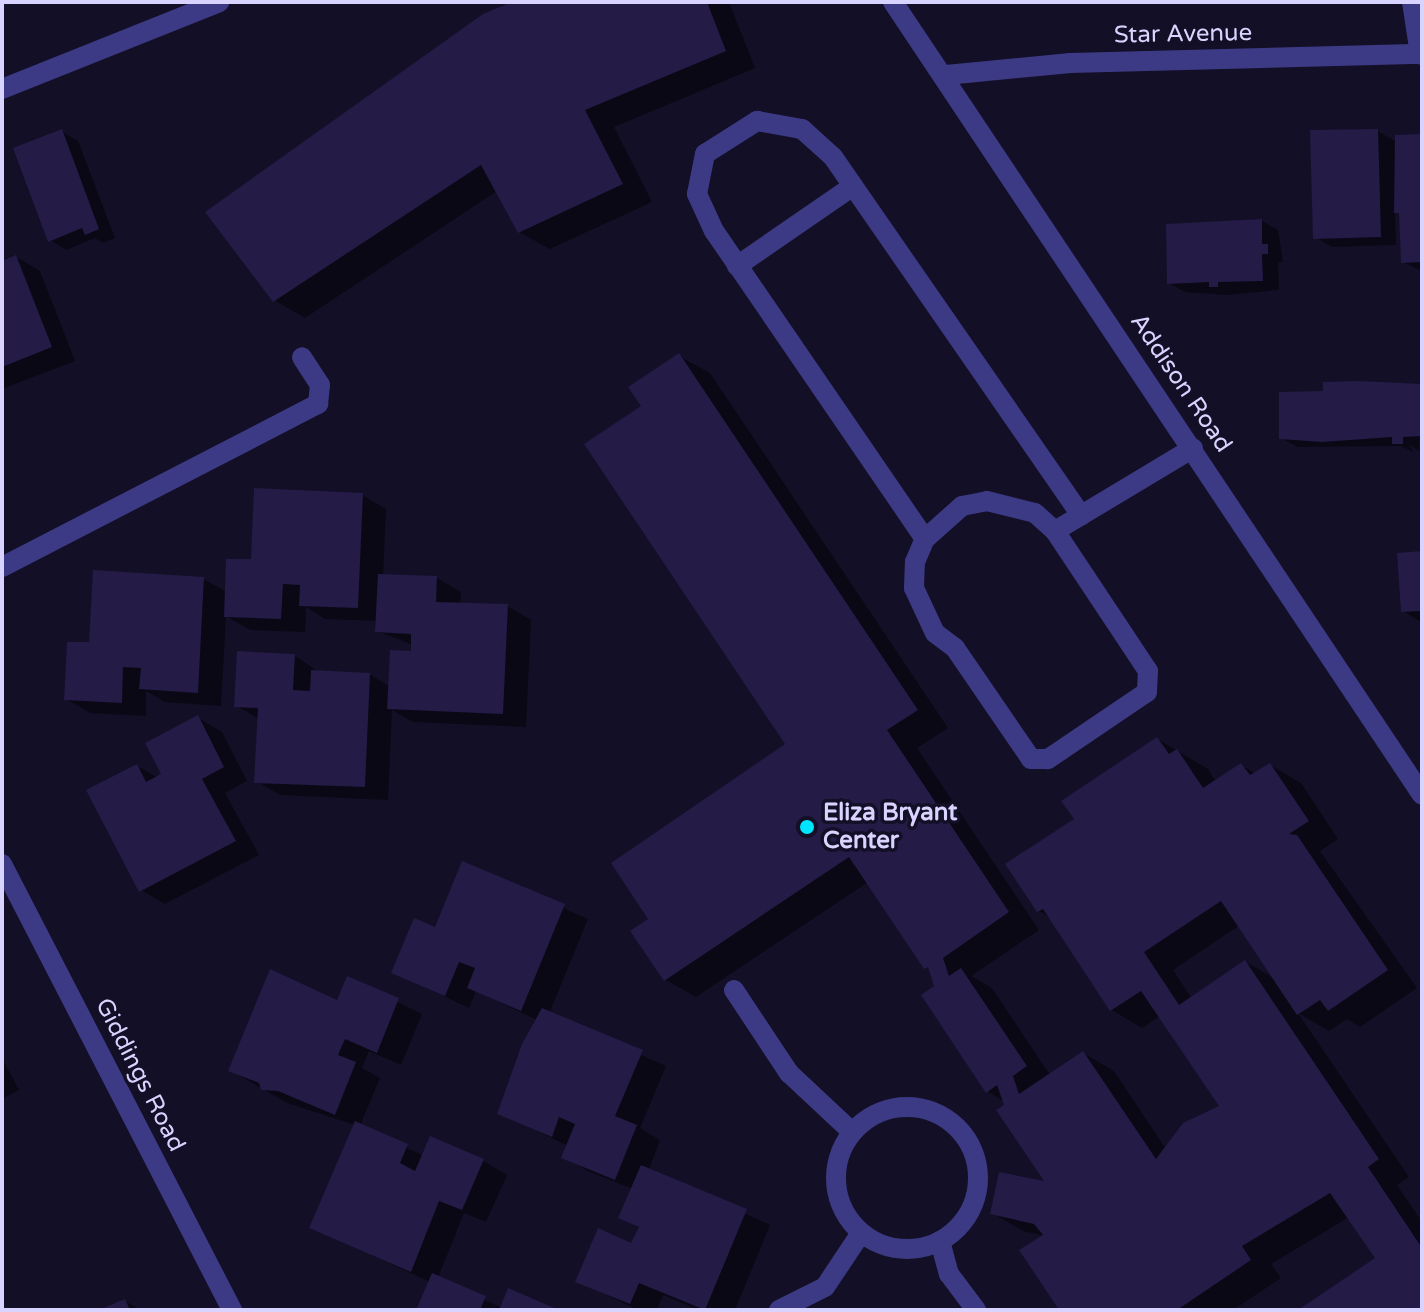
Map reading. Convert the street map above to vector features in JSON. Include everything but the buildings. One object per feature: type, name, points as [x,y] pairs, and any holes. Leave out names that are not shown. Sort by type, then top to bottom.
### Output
[{"type":"street","points":[[2,89],[219,2]]},
{"type":"street","name":"Addison Road","points":[[893,2],[946,75],[1422,795]]},
{"type":"street","points":[[1412,2],[1421,54]]},
{"type":"street","name":"Star Avenue","points":[[946,75],[1070,63],[1421,54]]},
{"type":"street","points":[[925,539],[737,266],[697,194],[705,154],[757,121],[802,129],[833,157],[1081,515]]},
{"type":"street","points":[[737,266],[853,186]]},
{"type":"street","points":[[2,567],[318,404],[320,385],[302,357]]},
{"type":"street","points":[[1055,531],[1193,448]]},
{"type":"street","points":[[987,501],[1035,513],[1055,531],[1148,671],[1147,692],[1048,759],[1031,759],[955,648],[935,633],[914,588],[915,562],[925,539],[962,506],[987,501]]},
{"type":"street","name":"Giddings Road","points":[[2,864],[232,1310]]},
{"type":"street","points":[[734,990],[789,1073],[852,1132]]},
{"type":"street","points":[[900,1106],[928,1110],[953,1122],[971,1144],[978,1171],[975,1199],[962,1224],[940,1241],[913,1249],[885,1246],[861,1233],[843,1211],[835,1184],[838,1156],[852,1132],[873,1114],[900,1106]]},
{"type":"street","points":[[779,1310],[825,1287],[861,1233]]},
{"type":"street","points":[[940,1241],[949,1274],[976,1310]]},
{"type":"place","name":"Eliza Bryant Center","points":[[807,827]]}]
